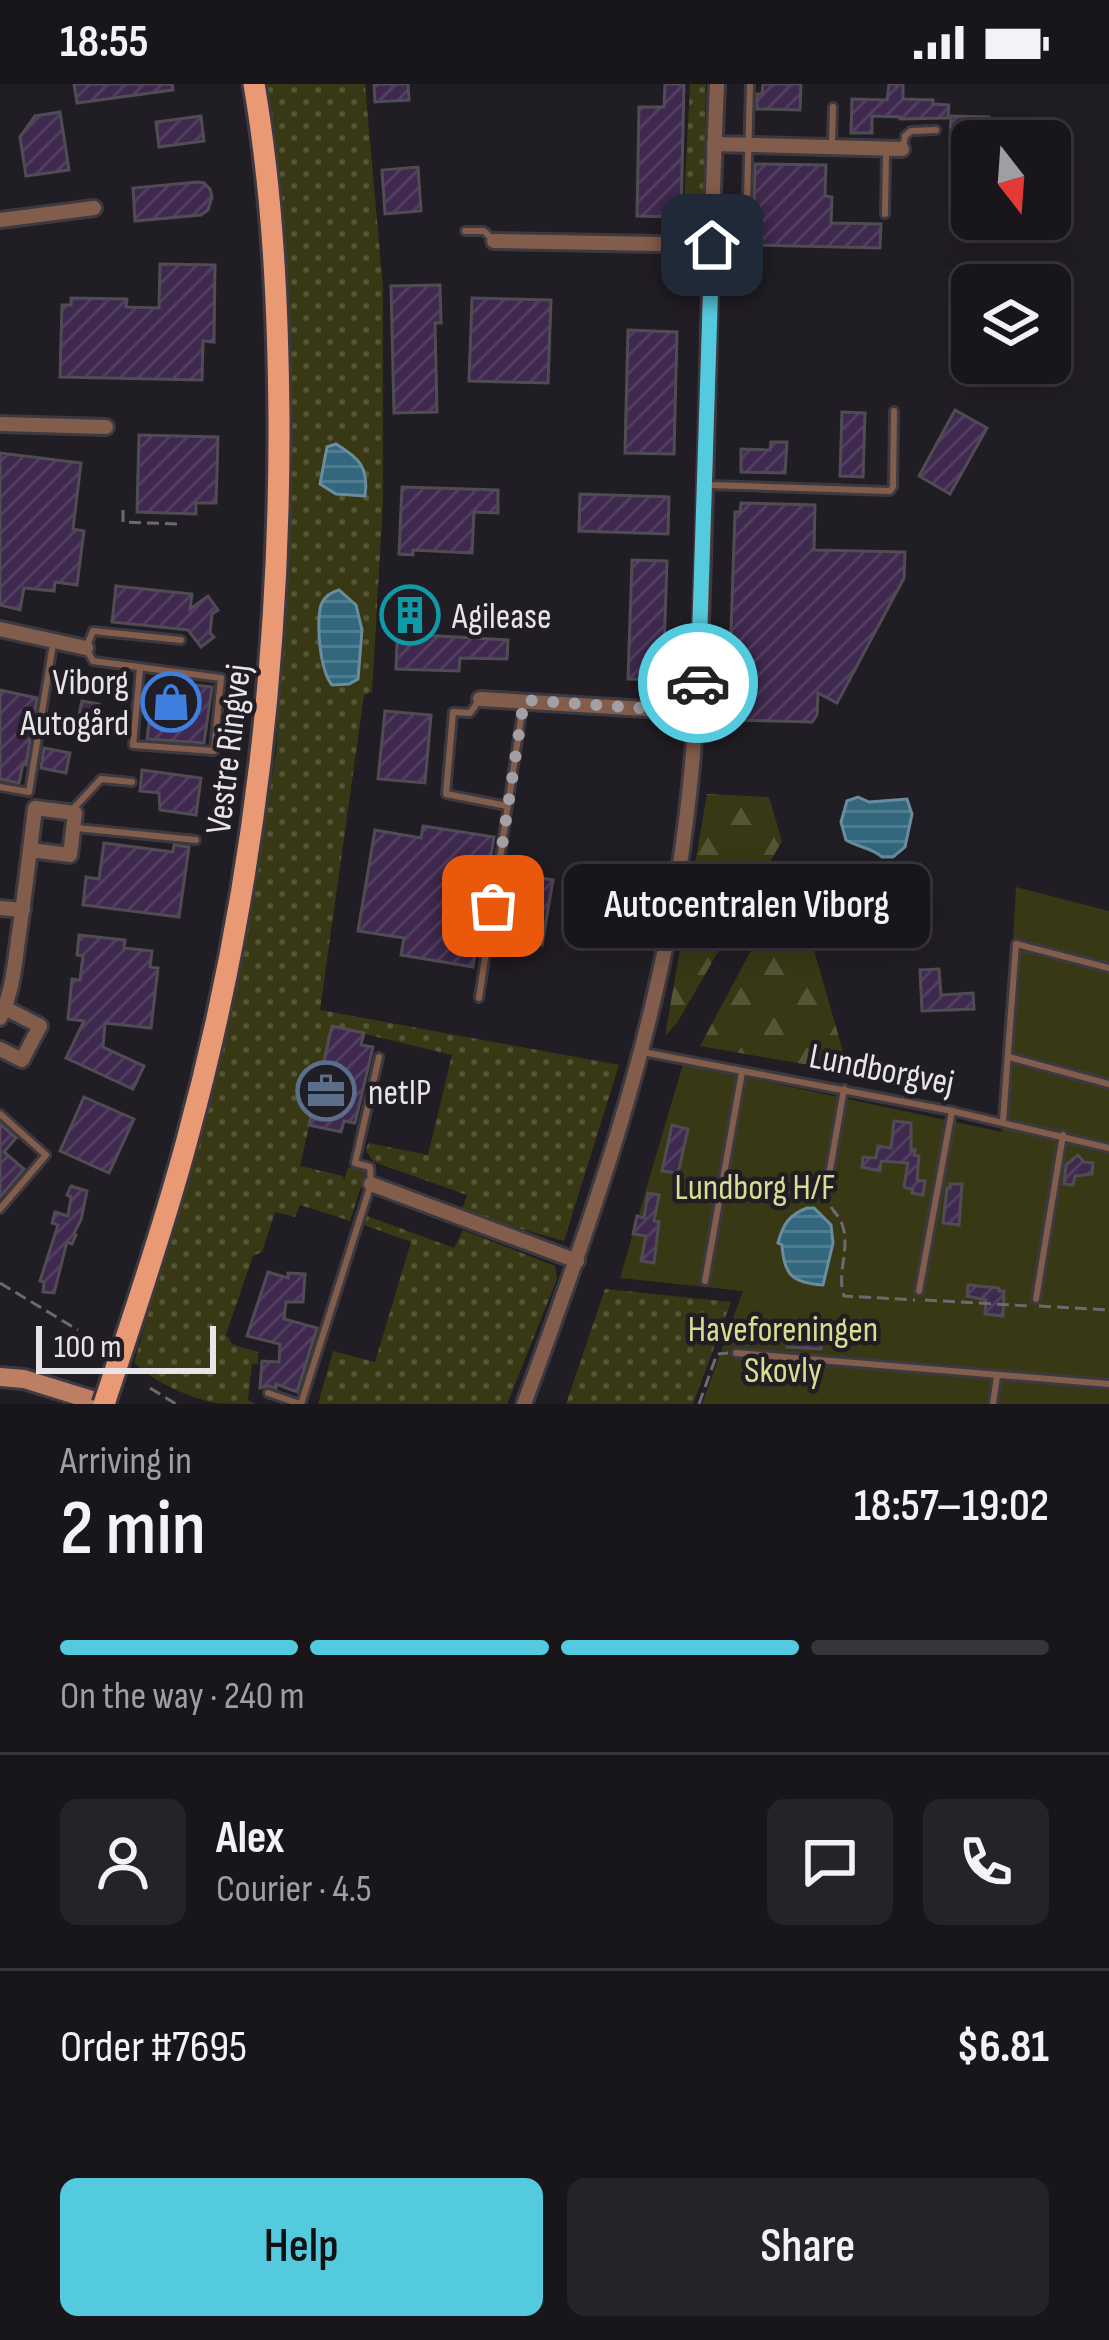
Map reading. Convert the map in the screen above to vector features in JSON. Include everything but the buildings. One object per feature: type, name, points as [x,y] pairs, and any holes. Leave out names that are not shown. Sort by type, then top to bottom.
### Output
[{"type":"main road","name":"Vestre Ringvej","points":[[107,1397],[188,1137],[218,1010],[252,822],[272,662],[279,509],[278,315],[254,84]]},
{"type":"street","points":[[524,1404],[613,1156],[666,944],[685,829],[696,712],[717,84]]},
{"type":"street","points":[[714,144],[902,149]]},
{"type":"street","points":[[0,220],[94,208]]},
{"type":"street","points":[[494,242],[712,245]]},
{"type":"street","points":[[0,424],[106,427]]},
{"type":"street","points":[[0,629],[86,648]]},
{"type":"street","points":[[480,699],[696,712]]},
{"type":"street","points":[[0,1049],[22,1060],[40,1026],[3,1013],[13,984],[35,808],[71,820],[70,855],[30,850]]},
{"type":"street","points":[[0,908],[22,910]]},
{"type":"street","points":[[371,1184],[577,1261]]},
{"type":"street","points":[[0,1377],[107,1397]]},
{"type":"lane","points":[[746,240],[750,84]]},
{"type":"lane","points":[[832,148],[833,107]]},
{"type":"lane","points":[[902,149],[904,136],[911,131],[936,130]]},
{"type":"lane","points":[[885,214],[886,149]]},
{"type":"lane","points":[[465,231],[484,231],[494,242]]},
{"type":"lane","points":[[705,485],[890,491],[894,411]]},
{"type":"lane","points":[[140,669],[133,745],[214,751],[221,678],[93,662],[86,648],[92,631],[181,640]]},
{"type":"lane","points":[[0,787],[29,792],[54,641]]},
{"type":"lane","points":[[480,699],[470,713],[453,712],[446,794],[507,806]]},
{"type":"lane","points":[[479,998],[524,700]]},
{"type":"lane","points":[[131,782],[101,779],[71,820],[196,840]]},
{"type":"lane","points":[[1003,1122],[1016,944],[1109,968]]},
{"type":"lane","name":"Lundborgvej","points":[[642,1052],[844,1089],[1109,1148]]},
{"type":"lane","points":[[268,1393],[301,1404],[371,1184],[370,1167],[355,1163],[379,1057]]},
{"type":"lane","points":[[1009,1058],[1109,1084]]},
{"type":"lane","points":[[704,1281],[742,1072]]},
{"type":"lane","points":[[825,1198],[844,1089]]},
{"type":"lane","points":[[919,1291],[952,1112]]},
{"type":"lane","points":[[0,1114],[46,1155],[0,1210]]},
{"type":"lane","points":[[1036,1299],[1064,1135]]},
{"type":"lane","points":[[736,1353],[1109,1384]]},
{"type":"lane","points":[[993,1404],[997,1376]]},
{"type":"path","points":[[123,510],[123,522],[177,524]]},
{"type":"path","points":[[825,1198],[842,1225],[844,1296],[1109,1310]]},
{"type":"path","points":[[0,1283],[78,1330]]},
{"type":"path","points":[[699,1404],[717,1354],[736,1353]]},
{"type":"path","points":[[150,1388],[176,1404]]},
{"type":"green space","points":[[264,84],[365,84],[383,288],[383,503],[372,692],[364,695],[320,1010],[619,1065],[564,1241],[461,1212],[467,1195],[374,1162],[366,1151],[368,1143],[428,1155],[452,1055],[332,1026],[300,1166],[343,1176],[344,1181],[348,1167],[366,1171],[350,1221],[300,1205],[295,1217],[275,1212],[262,1252],[253,1256],[226,1334],[232,1344],[258,1352],[248,1400],[256,1404],[230,1404],[183,1393],[134,1363],[235,995],[276,753],[292,445],[278,165]]},
{"type":"green space","points":[[690,84],[706,84],[703,224],[683,222]]},
{"type":"green space","points":[[707,794],[769,797],[782,841],[677,1023],[665,1036]]},
{"type":"green space","points":[[792,874],[849,1072],[700,1046]]},
{"type":"green space","name":"Lundborg H/F","points":[[1016,887],[1109,911],[1109,1404],[702,1404],[743,1291],[620,1278],[683,1064],[1002,1132]]},
{"type":"green space","points":[[367,1216],[454,1248],[463,1230],[555,1266],[557,1279],[507,1404],[318,1404],[333,1351],[375,1362],[411,1242],[364,1225]]},
{"type":"green space","points":[[605,1289],[731,1302],[693,1404],[566,1404]]},
{"type":"water","points":[[336,444],[361,464],[365,496],[336,494],[320,484],[327,447]]},
{"type":"water","points":[[339,590],[356,605],[362,630],[358,679],[332,685],[322,660],[319,617],[324,599]]},
{"type":"water","points":[[858,797],[869,802],[907,799],[912,814],[905,847],[893,857],[882,857],[846,840],[841,822],[847,801]]},
{"type":"water","points":[[814,1208],[831,1225],[833,1243],[823,1285],[792,1276],[778,1243],[788,1221]]},
{"type":"way so far","points":[[493,906],[524,700],[696,712],[698,683]]},
{"type":"place","name":"Agilease","points":[[410,615]]},
{"type":"place","name":"Viborg Autogård","points":[[171,702]]},
{"type":"place","name":"Autocentralen Viborg","points":[[493,906]]},
{"type":"place","name":"netIP","points":[[326,1091]]},
{"type":"route","points":[[698,683],[712,245]]},
{"type":"park label","name":"Haveforeningen Skovly","points":[[783,1348]]}]
